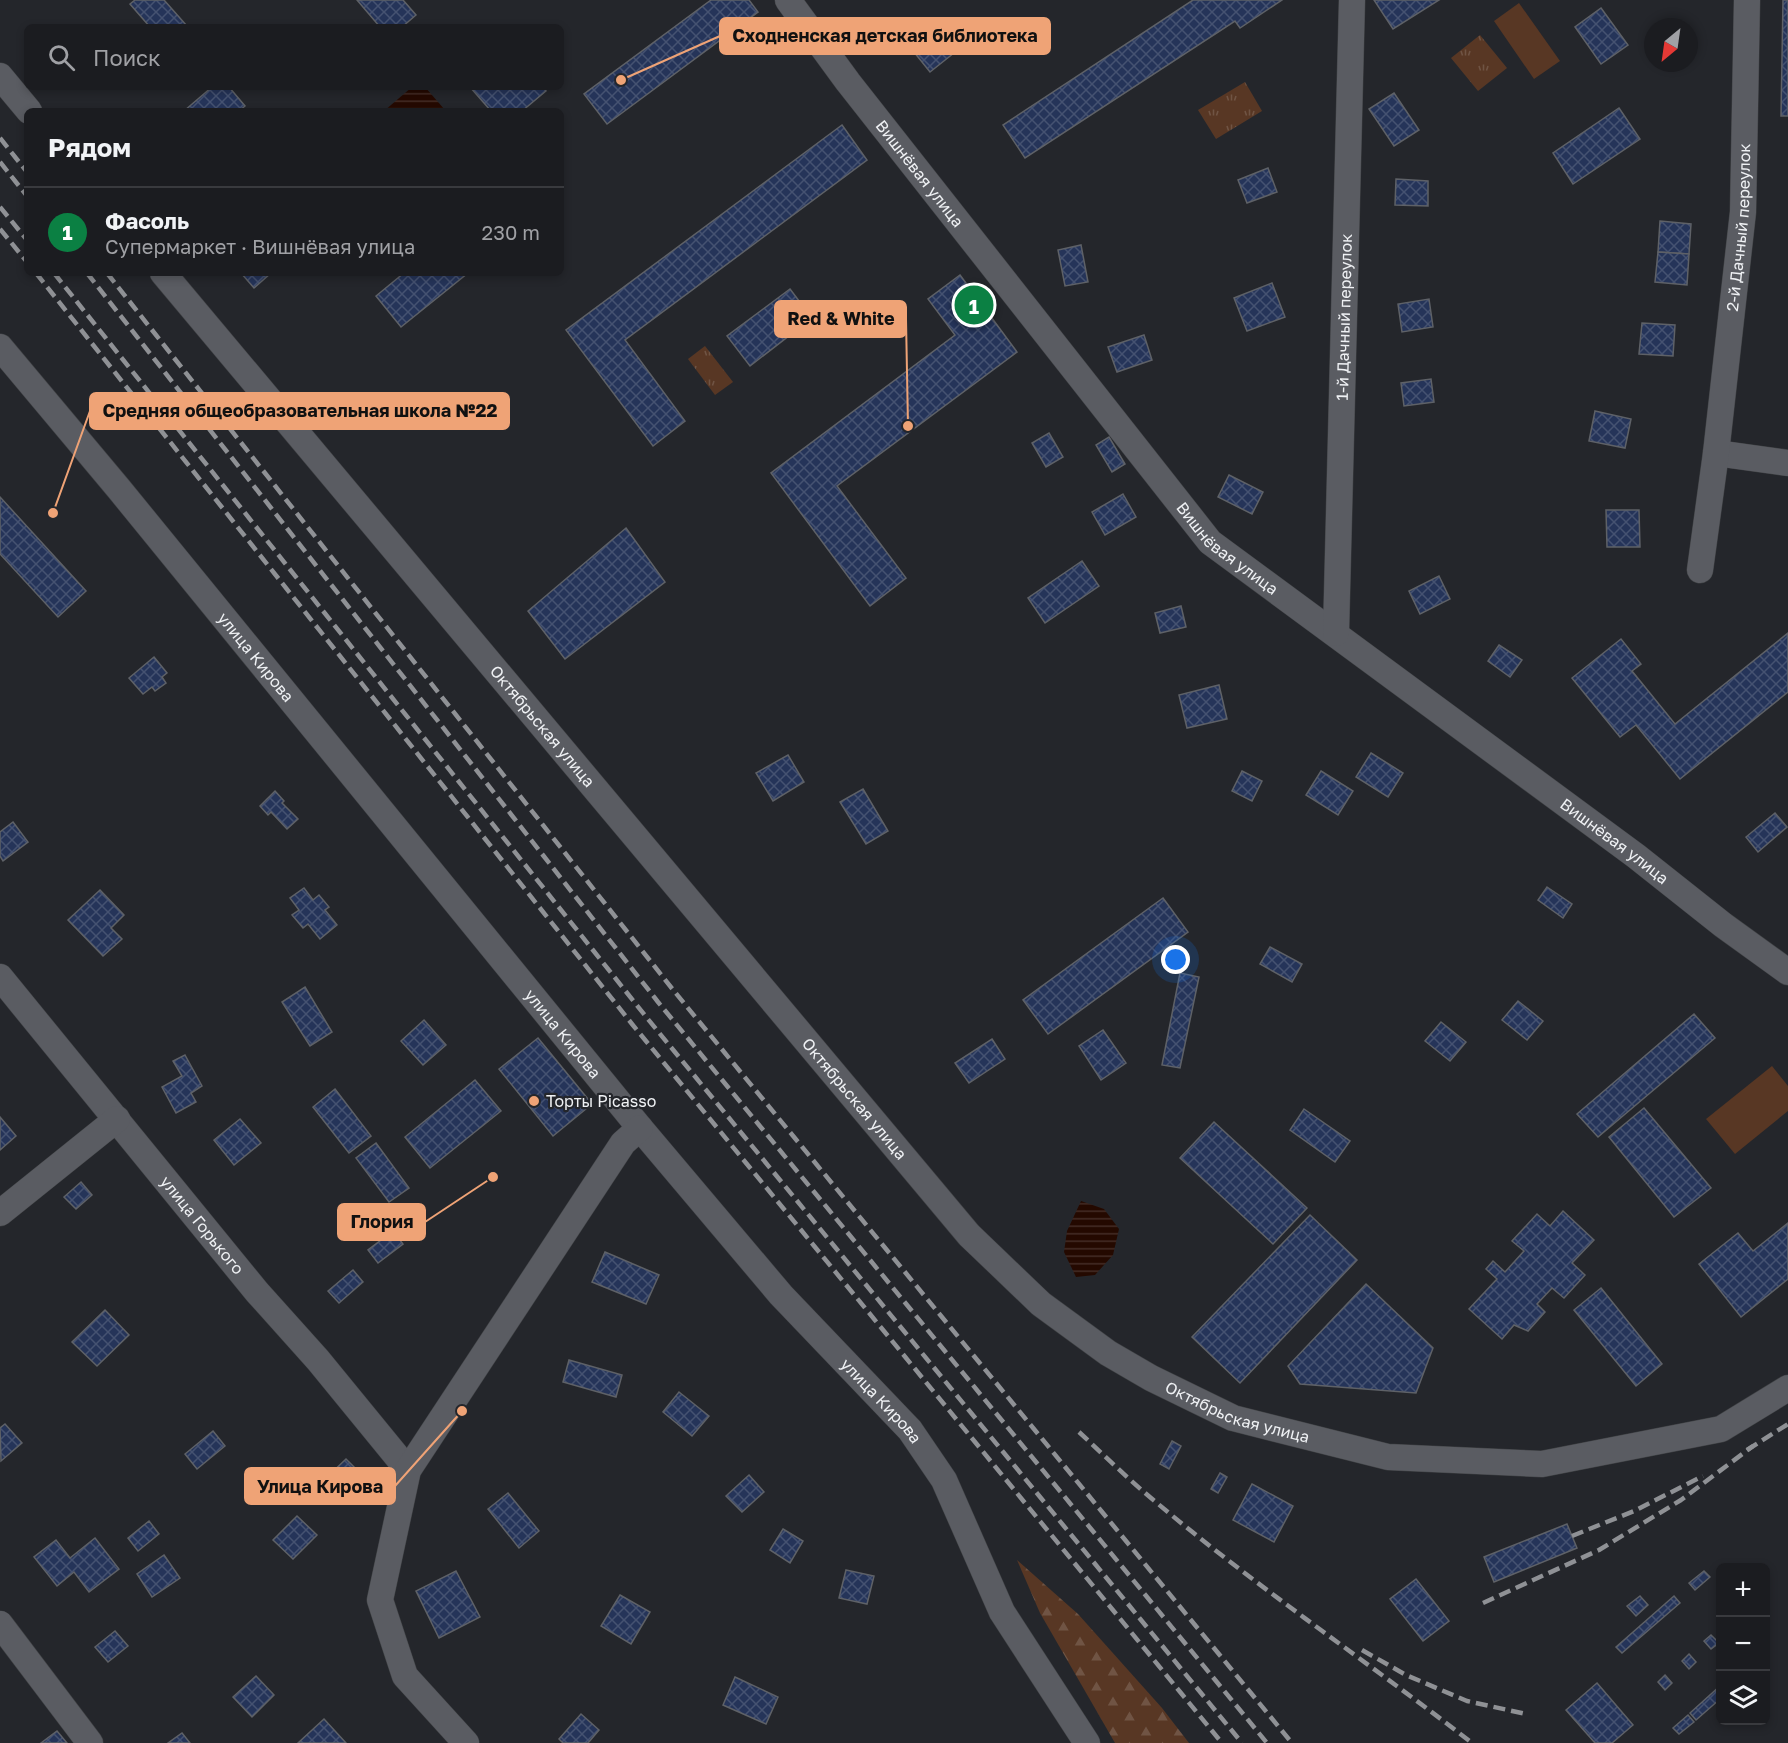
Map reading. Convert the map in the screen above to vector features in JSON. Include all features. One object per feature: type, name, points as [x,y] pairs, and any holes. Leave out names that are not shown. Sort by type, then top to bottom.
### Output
[{"type":"street","name":"Вишнёвая улица","points":[[788,0],[848,82],[1210,542],[1636,856],[1723,925],[1788,972]]},
{"type":"street","name":"1-й Дачный переулок","points":[[1336,633],[1352,0]]},
{"type":"street","name":"2-й Дачный переулок","points":[[1701,570],[1743,212],[1747,0]]},
{"type":"street","points":[[0,76],[27,108]]},
{"type":"street","name":"Октябрьская улица","points":[[166,276],[969,1235],[1041,1304],[1108,1353],[1151,1378],[1233,1418],[1388,1457],[1542,1464],[1721,1429],[1788,1388]]},
{"type":"street","name":"улица Кирова","points":[[0,347],[119,489],[640,1128],[781,1295],[910,1430],[944,1480],[1002,1612],[1087,1743]]},
{"type":"street","points":[[1716,453],[1788,463]]},
{"type":"street","name":"улица Горького","points":[[0,977],[257,1292],[318,1360],[408,1470]]},
{"type":"street","points":[[0,1213],[117,1119]]},
{"type":"street","points":[[466,1743],[405,1676],[380,1600],[408,1470],[623,1143],[640,1128]]},
{"type":"street","points":[[0,1624],[90,1743]]},
{"type":"green space","points":[[1519,3],[1560,61],[1534,79],[1494,21]]},
{"type":"green space","points":[[1480,35],[1507,68],[1478,91],[1451,58]]},
{"type":"green space","points":[[1245,82],[1262,111],[1216,139],[1198,110]]},
{"type":"green space","points":[[705,346],[733,382],[715,395],[688,359]]},
{"type":"green space","points":[[1772,1066],[1788,1086],[1788,1111],[1735,1154],[1706,1119]]},
{"type":"green space","points":[[1017,1560],[1078,1614],[1162,1708],[1189,1743],[1115,1743],[1040,1613]]},
{"type":"shaded area","points":[[408,90],[428,90],[443,108],[388,108]]},
{"type":"shaded area","points":[[1081,1201],[1104,1209],[1119,1229],[1113,1255],[1095,1275],[1076,1277],[1064,1252],[1067,1231]]},
{"type":"building","points":[[135,0],[164,0],[185,24],[147,24],[130,4]]},
{"type":"building","points":[[357,0],[403,0],[416,15],[406,24],[377,24]]},
{"type":"building","points":[[711,0],[749,0],[758,12],[607,124],[584,94]]},
{"type":"building","points":[[1193,0],[1282,0],[1240,28],[1235,21],[1025,158],[1003,125]]},
{"type":"building","points":[[1374,0],[1439,0],[1393,29]]},
{"type":"building","points":[[1783,0],[1788,0],[1788,116],[1781,116]]},
{"type":"building","points":[[1601,8],[1628,45],[1601,64],[1575,27]]},
{"type":"building","points":[[934,19],[959,49],[930,72],[906,42]]},
{"type":"building","points":[[208,90],[232,90],[245,106],[243,108],[188,108]]},
{"type":"building","points":[[473,90],[546,91],[526,108],[488,108]]},
{"type":"building","points":[[1394,93],[1419,130],[1394,146],[1369,109]]},
{"type":"building","points":[[1619,108],[1640,139],[1573,184],[1553,153]]},
{"type":"building","points":[[842,125],[867,160],[625,340],[685,421],[653,446],[566,330]]},
{"type":"building","points":[[1268,168],[1277,192],[1247,203],[1238,180]]},
{"type":"building","points":[[1396,179],[1428,181],[1428,206],[1395,205]]},
{"type":"building","points":[[1660,221],[1691,224],[1689,254],[1658,252]]},
{"type":"building","points":[[1081,245],[1088,282],[1065,286],[1058,250]]},
{"type":"building","points":[[1658,252],[1689,254],[1687,285],[1655,282]]},
{"type":"building","points":[[960,275],[1017,352],[837,486],[906,578],[870,606],[771,473],[955,335],[928,299]]},
{"type":"building","points":[[244,276],[268,276],[254,288]]},
{"type":"building","points":[[400,276],[464,276],[401,327],[376,296]]},
{"type":"building","points":[[1272,283],[1285,317],[1247,331],[1234,298]]},
{"type":"building","points":[[790,289],[812,318],[750,366],[727,336]]},
{"type":"building","points":[[1429,299],[1433,327],[1402,332],[1398,304]]},
{"type":"building","points":[[1642,323],[1675,325],[1673,356],[1639,354]]},
{"type":"building","points":[[1144,335],[1152,360],[1117,372],[1108,347]]},
{"type":"building","points":[[1431,379],[1434,402],[1404,406],[1401,383]]},
{"type":"building","points":[[1595,411],[1631,419],[1625,448],[1589,441]]},
{"type":"building","points":[[1049,433],[1063,457],[1046,467],[1032,443]]},
{"type":"building","points":[[1109,437],[1125,464],[1112,472],[1096,445]]},
{"type":"building","points":[[1229,475],[1263,492],[1252,514],[1218,497]]},
{"type":"building","points":[[1123,494],[1136,517],[1105,535],[1092,512]]},
{"type":"building","points":[[0,497],[86,591],[58,617],[0,554]]},
{"type":"building","points":[[1606,510],[1639,510],[1640,547],[1607,547]]},
{"type":"building","points":[[626,528],[665,582],[565,659],[528,611]]},
{"type":"building","points":[[1082,561],[1099,586],[1045,623],[1028,598]]},
{"type":"building","points":[[1439,576],[1450,599],[1420,614],[1409,591]]},
{"type":"building","points":[[1181,606],[1186,627],[1160,633],[1155,613]]},
{"type":"building","points":[[1788,633],[1788,692],[1680,779],[1636,725],[1620,737],[1572,678],[1621,639],[1641,664],[1632,671],[1675,724]]},
{"type":"building","points":[[1499,645],[1522,660],[1510,677],[1488,661]]},
{"type":"building","points":[[154,657],[167,673],[162,677],[166,683],[155,691],[152,687],[143,694],[129,678]]},
{"type":"building","points":[[1219,685],[1227,719],[1187,728],[1179,695]]},
{"type":"building","points":[[1371,753],[1403,773],[1388,797],[1356,777]]},
{"type":"building","points":[[788,755],[804,782],[773,801],[756,773]]},
{"type":"building","points":[[1242,771],[1262,781],[1252,801],[1232,791]]},
{"type":"building","points":[[1321,771],[1353,791],[1338,815],[1306,795]]},
{"type":"building","points":[[863,789],[888,831],[866,844],[840,802]]},
{"type":"building","points":[[275,791],[284,801],[282,803],[298,819],[287,829],[271,812],[268,815],[260,806]]},
{"type":"building","points":[[1775,813],[1787,827],[1758,852],[1746,837]]},
{"type":"building","points":[[13,822],[28,842],[3,861],[0,856],[0,832]]},
{"type":"building","points":[[1547,887],[1572,904],[1563,918],[1538,900]]},
{"type":"building","points":[[304,888],[313,900],[319,895],[329,907],[325,910],[337,925],[320,939],[308,924],[303,928],[292,915],[299,910],[290,898]]},
{"type":"building","points":[[100,890],[124,915],[111,928],[122,939],[103,956],[68,920]]},
{"type":"building","points":[[1163,898],[1188,932],[1048,1034],[1023,1000]]},
{"type":"building","points":[[1270,947],[1302,964],[1292,982],[1260,964]]},
{"type":"building","points":[[1180,973],[1199,977],[1180,1068],[1162,1065]]},
{"type":"building","points":[[305,987],[332,1032],[310,1046],[282,1002]]},
{"type":"building","points":[[1518,1001],[1543,1021],[1527,1040],[1502,1020]]},
{"type":"building","points":[[1694,1014],[1715,1038],[1598,1137],[1577,1114]]},
{"type":"building","points":[[424,1020],[446,1045],[423,1065],[401,1041]]},
{"type":"building","points":[[1441,1022],[1466,1042],[1450,1061],[1425,1041]]},
{"type":"building","points":[[1103,1030],[1126,1063],[1101,1080],[1079,1046]]},
{"type":"building","points":[[538,1038],[592,1104],[553,1136],[499,1069]]},
{"type":"building","points":[[992,1039],[1005,1059],[969,1083],[955,1063]]},
{"type":"building","points":[[185,1055],[202,1086],[191,1093],[196,1102],[176,1113],[162,1087],[182,1076],[173,1061]]},
{"type":"building","points":[[475,1080],[501,1111],[430,1168],[405,1137]]},
{"type":"building","points":[[335,1089],[371,1136],[349,1153],[313,1107]]},
{"type":"building","points":[[1644,1108],[1711,1188],[1674,1217],[1609,1137]]},
{"type":"building","points":[[1304,1109],[1350,1141],[1335,1162],[1290,1130]]},
{"type":"building","points":[[0,1117],[16,1136],[0,1150]]},
{"type":"building","points":[[240,1119],[261,1143],[234,1165],[214,1140]]},
{"type":"building","points":[[1214,1122],[1307,1208],[1273,1244],[1180,1158]]},
{"type":"building","points":[[376,1143],[409,1188],[389,1202],[356,1158]]},
{"type":"building","points":[[81,1182],[92,1195],[76,1209],[64,1197]]},
{"type":"building","points":[[1563,1211],[1594,1240],[1572,1263],[1585,1275],[1564,1298],[1552,1288],[1537,1304],[1545,1312],[1528,1331],[1514,1325],[1502,1339],[1469,1309],[1497,1279],[1486,1269],[1493,1261],[1505,1272],[1524,1251],[1512,1241],[1537,1214],[1550,1226]]},
{"type":"building","points":[[1310,1215],[1357,1260],[1240,1383],[1192,1337]]},
{"type":"building","points":[[1788,1223],[1788,1279],[1741,1317],[1699,1264],[1738,1233],[1753,1251]]},
{"type":"building","points":[[393,1231],[403,1244],[378,1263],[368,1250]]},
{"type":"building","points":[[605,1252],[659,1275],[646,1304],[592,1282]]},
{"type":"building","points":[[353,1270],[363,1282],[339,1303],[328,1291]]},
{"type":"building","points":[[1366,1284],[1433,1348],[1416,1393],[1300,1384],[1288,1366]]},
{"type":"building","points":[[1601,1288],[1662,1364],[1636,1386],[1574,1310]]},
{"type":"building","points":[[105,1310],[129,1335],[97,1366],[72,1342]]},
{"type":"building","points":[[569,1360],[622,1375],[616,1397],[563,1382]]},
{"type":"building","points":[[679,1392],[709,1416],[692,1436],[663,1412]]},
{"type":"building","points":[[5,1424],[22,1443],[1,1461],[0,1428]]},
{"type":"building","points":[[213,1431],[225,1446],[197,1469],[185,1454]]},
{"type":"building","points":[[1172,1441],[1181,1446],[1169,1469],[1160,1464]]},
{"type":"building","points":[[346,1459],[365,1478],[341,1502],[322,1482]]},
{"type":"building","points":[[1220,1473],[1227,1477],[1218,1493],[1211,1489]]},
{"type":"building","points":[[749,1475],[764,1492],[742,1512],[726,1496]]},
{"type":"building","points":[[1252,1484],[1293,1506],[1274,1542],[1233,1520]]},
{"type":"building","points":[[508,1493],[539,1531],[519,1548],[488,1509]]},
{"type":"building","points":[[297,1516],[317,1535],[293,1559],[273,1540]]},
{"type":"building","points":[[149,1521],[159,1534],[138,1551],[128,1538]]},
{"type":"building","points":[[1567,1524],[1577,1548],[1494,1582],[1484,1557]]},
{"type":"building","points":[[783,1529],[803,1541],[790,1563],[770,1550]]},
{"type":"building","points":[[95,1538],[119,1569],[89,1592],[74,1572],[57,1586],[34,1557],[56,1540],[70,1558]]},
{"type":"building","points":[[164,1555],[180,1578],[152,1597],[137,1574]]},
{"type":"building","points":[[846,1570],[874,1576],[867,1604],[839,1598]]},
{"type":"building","points":[[456,1571],[480,1617],[439,1638],[416,1591]]},
{"type":"building","points":[[1704,1571],[1710,1577],[1695,1590],[1689,1583]]},
{"type":"building","points":[[1416,1579],[1449,1621],[1423,1641],[1390,1599]]},
{"type":"building","points":[[620,1595],[650,1612],[631,1644],[601,1626]]},
{"type":"building","points":[[1640,1596],[1648,1605],[1636,1616],[1627,1606]]},
{"type":"building","points":[[1674,1596],[1680,1603],[1622,1653],[1616,1647]]},
{"type":"building","points":[[115,1631],[128,1646],[108,1662],[95,1647]]},
{"type":"building","points":[[1711,1635],[1716,1640],[1716,1645],[1711,1649],[1704,1641]]},
{"type":"building","points":[[1689,1654],[1696,1662],[1689,1669],[1682,1661]]},
{"type":"building","points":[[1665,1675],[1672,1683],[1665,1690],[1658,1682]]},
{"type":"building","points":[[256,1676],[274,1695],[252,1717],[233,1697]]},
{"type":"building","points":[[735,1677],[778,1697],[766,1724],[723,1705]]},
{"type":"building","points":[[1597,1683],[1633,1725],[1612,1743],[1595,1743],[1566,1710]]},
{"type":"building","points":[[1716,1690],[1716,1702],[1696,1720],[1690,1713]]},
{"type":"building","points":[[581,1714],[599,1730],[588,1743],[563,1743],[559,1739]]},
{"type":"building","points":[[1688,1715],[1694,1722],[1679,1734],[1673,1728]]},
{"type":"building","points":[[324,1719],[346,1743],[298,1743]]},
{"type":"building","points":[[57,1731],[67,1743],[41,1743]]},
{"type":"building","points":[[182,1733],[190,1743],[168,1743]]},
{"type":"railway","points":[[0,138],[24,168]]},
{"type":"railway","points":[[0,162],[24,192]]},
{"type":"railway","points":[[0,207],[24,236]]},
{"type":"railway","points":[[0,229],[24,258]]},
{"type":"railway","points":[[38,276],[632,1024],[1222,1743]]},
{"type":"railway","points":[[56,276],[647,1018],[1242,1743]]},
{"type":"railway","points":[[89,276],[658,1002],[1267,1743]]},
{"type":"railway","points":[[109,276],[674,991],[1292,1743]]},
{"type":"railway","points":[[1747,1450],[1788,1424]]},
{"type":"railway","points":[[1079,1432],[1137,1486],[1195,1534],[1472,1743]]},
{"type":"railway","points":[[1483,1603],[1599,1550],[1681,1500],[1753,1446]]},
{"type":"railway","points":[[1572,1536],[1634,1511],[1703,1476]]},
{"type":"railway","points":[[1362,1650],[1406,1675],[1467,1701],[1526,1714]]},
{"type":"place","name":"Сходненская детская библиотека","points":[[621,80]]},
{"type":"place","name":"Фасоль","points":[[974,305]]},
{"type":"place","name":"Red & White","points":[[908,426]]},
{"type":"place","name":"Средняя общеобразовательная школа №22","points":[[53,513]]},
{"type":"place","name":"Торты Picasso","points":[[534,1101]]},
{"type":"place","name":"Глория","points":[[493,1177]]},
{"type":"place","name":"Улица Кирова","points":[[462,1411]]}]
